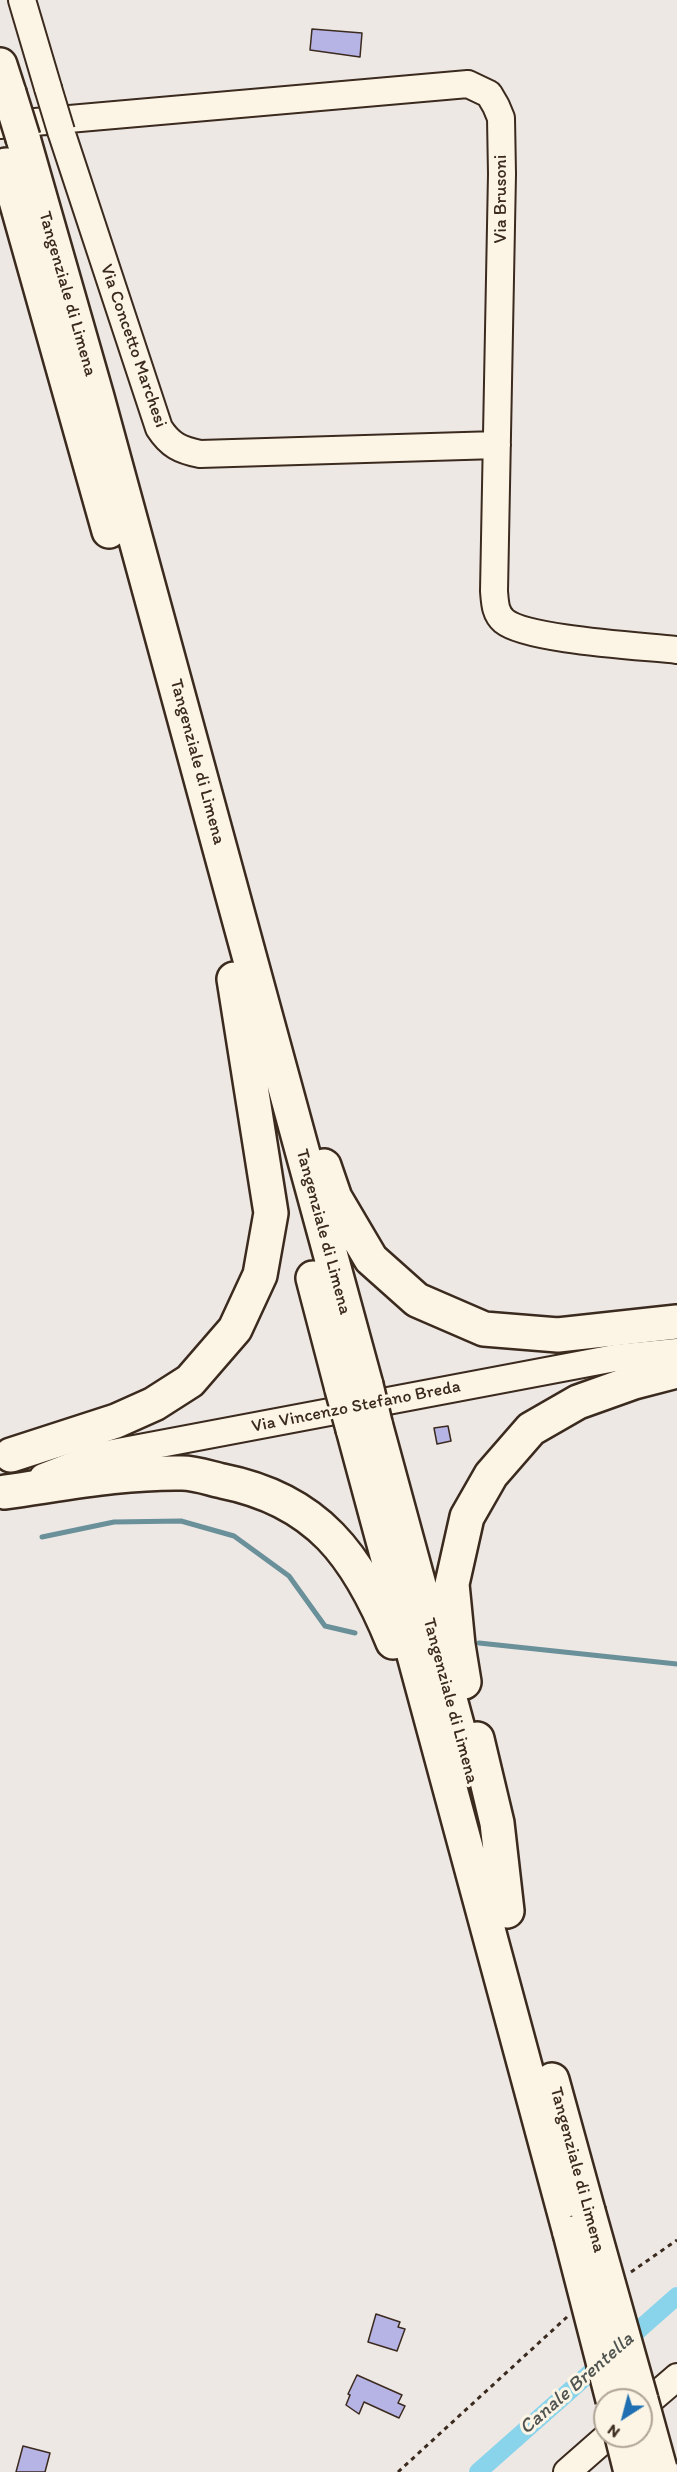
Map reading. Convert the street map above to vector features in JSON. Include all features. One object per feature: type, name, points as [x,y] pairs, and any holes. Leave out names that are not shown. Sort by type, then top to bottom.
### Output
[{"type":"highway","name":"Tangenziale di Limena","points":[[4,79],[8,135],[234,979],[354,1387]]},
{"type":"highway","name":"Tangenziale di Limena","points":[[8,135],[100,408],[242,930],[364,1426],[579,2222],[637,2388]]},
{"type":"highway","points":[[242,930],[281,1024],[306,1114],[335,1198],[371,1259],[417,1300],[484,1329],[558,1335],[677,1322]]},
{"type":"highway","points":[[5,1456],[116,1421],[154,1404],[190,1381],[235,1329],[260,1275],[271,1213],[234,979]]},
{"type":"highway","points":[[495,1911],[496,1823],[469,1706],[458,1645],[452,1584],[467,1517],[490,1475],[531,1429],[578,1402],[634,1382],[677,1371]]},
{"type":"highway","points":[[2,1492],[121,1477],[184,1473],[251,1487],[305,1514],[336,1540],[359,1571],[377,1604],[397,1652],[453,1841],[495,1911]]},
{"type":"highway","name":"Tangenziale di Limena","points":[[579,2222],[611,2388]]},
{"type":"highway","name":"Tangenziale di Limena","points":[[632,2448],[651,2471]]},
{"type":"highway","name":"Tangenziale di Limena","points":[[648,2448],[651,2471]]},
{"type":"street","name":"Via Concetto Marchesi","points":[[22,0],[61,131],[159,428],[167,441],[182,451],[200,454],[497,445]]},
{"type":"street","name":"Via Brusoni","points":[[8,135],[468,84],[489,94],[501,118],[494,591],[496,610],[504,621],[518,629],[542,635],[677,650]]},
{"type":"street","name":"Via Vincenzo Stefano Breda","points":[[2,1492],[97,1456],[615,1358],[677,1342]]},
{"type":"street","name":"Via Vincenzo Stefano Breda","points":[[615,1358],[677,1352]]},
{"type":"street","name":"Via Vincenzo Stefano Breda","points":[[5,1456],[97,1456]]},
{"type":"street","points":[[653,2397],[677,2376]]},
{"type":"street","points":[[567,2472],[594,2448]]},
{"type":"path","points":[[631,2272],[677,2240]]},
{"type":"path","points":[[398,2472],[557,2324],[575,2311]]},
{"type":"building","points":[[312,29],[362,33],[360,57],[310,50]]},
{"type":"building","points":[[448,1426],[451,1441],[437,1444],[434,1428]]},
{"type":"building","points":[[376,2314],[400,2322],[398,2327],[405,2329],[397,2351],[368,2342]]},
{"type":"building","points":[[357,2375],[402,2395],[398,2403],[405,2406],[399,2418],[364,2402],[359,2414],[346,2405],[350,2395],[348,2394]]},
{"type":"building","points":[[23,2446],[50,2453],[45,2472],[16,2472]]},
{"type":"waterway","points":[[42,1537],[114,1522],[181,1521],[234,1536],[289,1576],[325,1626],[355,1633]]},
{"type":"waterway","points":[[479,1643],[677,1664]]},
{"type":"waterway","name":"Canale Brentella","points":[[478,2472],[677,2296]]}]
